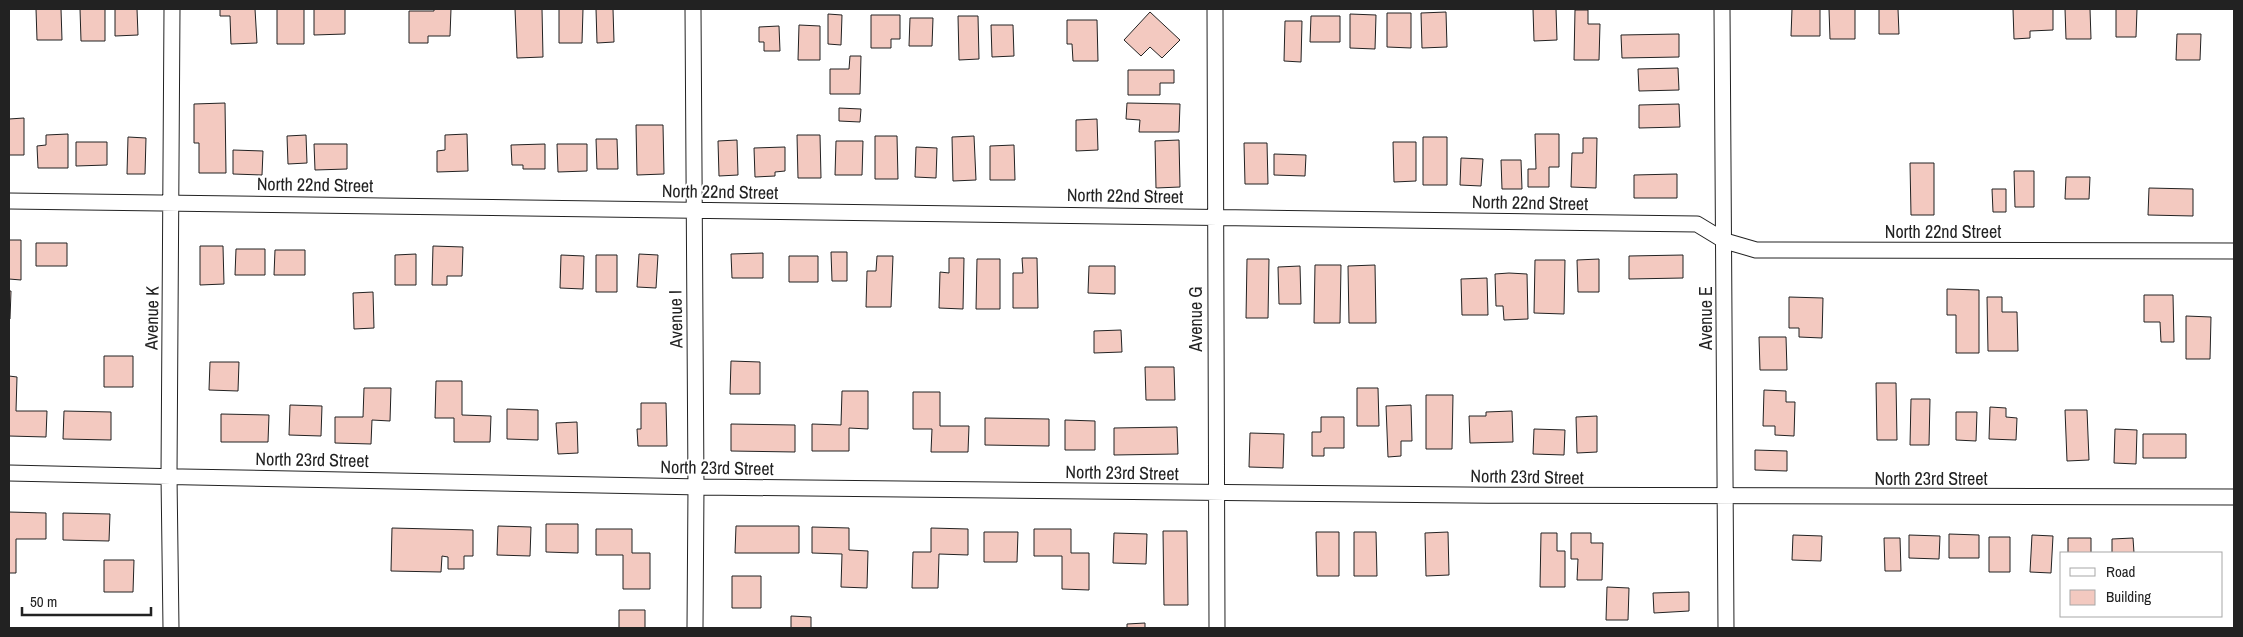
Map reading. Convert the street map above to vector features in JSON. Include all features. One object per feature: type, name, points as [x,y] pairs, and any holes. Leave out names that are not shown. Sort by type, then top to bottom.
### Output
[{"type":"street","name":"Avenue K","points":[[171,628],[169,476],[172,9]]},
{"type":"street","name":"Avenue I","points":[[693,9],[695,628]]},
{"type":"street","name":"Avenue G","points":[[1215,9],[1214,216],[1217,628]]},
{"type":"street","name":"Avenue E","points":[[1722,9],[1725,241],[1724,498],[1726,628]]},
{"type":"street","name":"North 22nd Street","points":[[9,201],[1698,224],[1725,241],[1756,250],[2234,251]]},
{"type":"street","name":"North 23rd Street","points":[[9,473],[696,487],[1215,493],[1724,498],[2234,497]]},
{"type":"building","points":[[36,9],[61,9],[62,40],[37,40]]},
{"type":"building","points":[[80,9],[105,9],[105,41],[81,41]]},
{"type":"building","points":[[115,9],[137,9],[138,35],[115,36]]},
{"type":"building","points":[[220,9],[255,9],[257,43],[231,44],[230,16],[220,16]]},
{"type":"building","points":[[277,9],[304,9],[304,44],[277,44]]},
{"type":"building","points":[[314,9],[345,9],[345,34],[314,35]]},
{"type":"building","points":[[434,9],[451,9],[450,36],[428,36],[428,43],[409,43],[409,11],[434,11]]},
{"type":"building","points":[[515,9],[542,9],[543,57],[517,58]]},
{"type":"building","points":[[559,9],[583,9],[582,43],[559,43]]},
{"type":"building","points":[[596,9],[613,9],[614,42],[597,43]]},
{"type":"building","points":[[1533,9],[1556,9],[1557,40],[1534,41]]},
{"type":"building","points":[[1792,9],[1820,9],[1820,36],[1791,36]]},
{"type":"building","points":[[1829,9],[1855,9],[1855,39],[1830,39]]},
{"type":"building","points":[[1879,9],[1898,9],[1899,34],[1879,34]]},
{"type":"building","points":[[2013,9],[2053,9],[2053,30],[2030,31],[2030,38],[2014,39]]},
{"type":"building","points":[[2065,9],[2090,9],[2091,39],[2066,39]]},
{"type":"building","points":[[2116,9],[2137,9],[2136,37],[2116,37]]},
{"type":"building","points":[[1575,10],[1588,10],[1588,24],[1600,24],[1599,60],[1574,60]]},
{"type":"building","points":[[1150,12],[1180,40],[1162,58],[1150,47],[1141,56],[1124,40]]},
{"type":"building","points":[[1446,12],[1447,47],[1422,48],[1421,13]]},
{"type":"building","points":[[1387,13],[1411,13],[1411,48],[1387,47]]},
{"type":"building","points":[[828,14],[842,15],[841,45],[828,44]]},
{"type":"building","points":[[1350,14],[1376,15],[1375,49],[1350,48]]},
{"type":"building","points":[[871,15],[900,15],[900,39],[891,39],[891,48],[871,48]]},
{"type":"building","points":[[958,16],[978,16],[979,59],[959,60]]},
{"type":"building","points":[[1311,16],[1340,16],[1340,42],[1310,42]]},
{"type":"building","points":[[910,18],[933,18],[932,46],[909,46]]},
{"type":"building","points":[[1067,20],[1097,20],[1098,61],[1073,61],[1072,44],[1067,44]]},
{"type":"building","points":[[1285,21],[1302,21],[1301,62],[1284,61]]},
{"type":"building","points":[[799,25],[820,26],[820,60],[798,60]]},
{"type":"building","points":[[991,25],[1013,25],[1014,56],[992,57]]},
{"type":"building","points":[[779,26],[780,51],[764,51],[764,42],[759,42],[759,27]]},
{"type":"building","points":[[1679,34],[1679,57],[1622,58],[1621,35]]},
{"type":"building","points":[[2177,34],[2201,34],[2200,60],[2176,60]]},
{"type":"building","points":[[850,56],[861,56],[860,94],[830,94],[830,69],[849,69]]},
{"type":"building","points":[[1678,68],[1679,90],[1639,91],[1638,69]]},
{"type":"building","points":[[1128,70],[1174,70],[1174,83],[1160,83],[1160,95],[1128,95]]},
{"type":"building","points":[[225,103],[226,173],[199,173],[199,143],[194,143],[194,104]]},
{"type":"building","points":[[1127,103],[1180,104],[1179,132],[1139,132],[1140,120],[1126,119]]},
{"type":"building","points":[[1679,104],[1680,127],[1639,128],[1639,105]]},
{"type":"building","points":[[839,108],[861,109],[860,122],[839,121]]},
{"type":"building","points":[[24,118],[24,155],[9,155],[9,119]]},
{"type":"building","points":[[1097,119],[1098,150],[1076,151],[1076,120]]},
{"type":"building","points":[[636,125],[663,125],[664,174],[637,175]]},
{"type":"building","points":[[68,134],[68,168],[38,168],[37,146],[46,145],[46,135]]},
{"type":"building","points":[[467,134],[468,171],[437,172],[437,151],[445,150],[445,135]]},
{"type":"building","points":[[1535,134],[1559,134],[1559,167],[1549,167],[1549,187],[1528,187],[1528,169],[1536,169]]},
{"type":"building","points":[[306,135],[307,163],[288,164],[287,136]]},
{"type":"building","points":[[797,135],[820,135],[821,178],[798,178]]},
{"type":"building","points":[[875,136],[897,136],[898,179],[875,179]]},
{"type":"building","points":[[974,136],[976,180],[953,181],[952,137]]},
{"type":"building","points":[[128,137],[146,138],[145,174],[127,174]]},
{"type":"building","points":[[1423,137],[1447,137],[1447,185],[1423,185]]},
{"type":"building","points":[[1583,138],[1597,138],[1596,188],[1571,187],[1572,153],[1583,153]]},
{"type":"building","points":[[596,139],[617,139],[618,169],[597,169]]},
{"type":"building","points":[[737,140],[738,175],[719,176],[718,141]]},
{"type":"building","points":[[1179,140],[1180,187],[1156,188],[1155,141]]},
{"type":"building","points":[[836,141],[863,141],[862,175],[835,175]]},
{"type":"building","points":[[76,142],[107,142],[107,165],[76,166]]},
{"type":"building","points":[[1393,142],[1416,142],[1416,181],[1394,182]]},
{"type":"building","points":[[1244,143],[1267,143],[1268,184],[1245,184]]},
{"type":"building","points":[[314,144],[347,144],[347,169],[315,170]]},
{"type":"building","points":[[545,144],[545,169],[523,169],[523,165],[512,165],[511,145]]},
{"type":"building","points":[[557,144],[587,144],[587,171],[558,172]]},
{"type":"building","points":[[1014,145],[1015,180],[990,180],[990,146]]},
{"type":"building","points":[[785,147],[785,171],[775,172],[775,176],[755,177],[754,148]]},
{"type":"building","points":[[916,147],[937,148],[936,178],[915,177]]},
{"type":"building","points":[[233,150],[263,151],[262,175],[233,174]]},
{"type":"building","points":[[1274,154],[1306,155],[1305,176],[1274,175]]},
{"type":"building","points":[[1461,158],[1483,159],[1481,186],[1460,185]]},
{"type":"building","points":[[1501,160],[1521,160],[1522,189],[1502,189]]},
{"type":"building","points":[[1910,163],[1934,163],[1934,215],[1911,215]]},
{"type":"building","points":[[2014,171],[2034,171],[2034,207],[2015,207]]},
{"type":"building","points":[[1677,174],[1677,198],[1634,198],[1634,175]]},
{"type":"building","points":[[2066,177],[2090,177],[2089,199],[2065,199]]},
{"type":"building","points":[[2149,188],[2193,189],[2193,216],[2148,215]]},
{"type":"building","points":[[1992,189],[2006,189],[2006,212],[1993,212]]},
{"type":"building","points":[[9,240],[21,240],[21,280],[9,279]]},
{"type":"building","points":[[36,243],[67,243],[67,266],[36,266]]},
{"type":"building","points":[[200,246],[223,246],[224,284],[200,285]]},
{"type":"building","points":[[433,246],[463,247],[462,276],[447,276],[447,285],[432,285]]},
{"type":"building","points":[[236,249],[265,249],[265,275],[235,275]]},
{"type":"building","points":[[275,250],[305,250],[305,275],[274,275]]},
{"type":"building","points":[[831,252],[847,252],[847,281],[832,281]]},
{"type":"building","points":[[763,253],[763,278],[732,278],[731,254]]},
{"type":"building","points":[[416,254],[416,285],[395,285],[395,255]]},
{"type":"building","points":[[639,254],[658,255],[656,288],[637,287]]},
{"type":"building","points":[[561,255],[584,256],[583,289],[560,288]]},
{"type":"building","points":[[596,255],[617,255],[617,292],[596,292]]},
{"type":"building","points":[[1683,255],[1683,278],[1629,279],[1629,256]]},
{"type":"building","points":[[789,256],[818,256],[818,282],[789,282]]},
{"type":"building","points":[[877,256],[893,256],[891,307],[866,307],[867,271],[876,271]]},
{"type":"building","points":[[949,258],[964,258],[963,309],[939,308],[940,272],[949,273]]},
{"type":"building","points":[[1022,258],[1037,258],[1038,308],[1013,308],[1013,273],[1023,273]]},
{"type":"building","points":[[977,259],[1000,259],[1000,309],[976,309]]},
{"type":"building","points":[[1247,259],[1269,259],[1268,318],[1246,318]]},
{"type":"building","points":[[1599,259],[1599,292],[1578,292],[1577,260]]},
{"type":"building","points":[[1535,260],[1565,260],[1564,314],[1534,313]]},
{"type":"building","points":[[1315,265],[1341,265],[1340,323],[1314,323]]},
{"type":"building","points":[[1375,265],[1376,323],[1349,323],[1348,266]]},
{"type":"building","points":[[1089,266],[1115,266],[1115,294],[1088,293]]},
{"type":"building","points":[[1300,266],[1301,304],[1279,304],[1278,267]]},
{"type":"building","points":[[1495,274],[1527,274],[1528,319],[1504,320],[1503,306],[1496,306]]},
{"type":"building","points":[[1487,278],[1488,315],[1462,315],[1461,279]]},
{"type":"building","points":[[1947,289],[1979,290],[1979,353],[1956,353],[1956,315],[1947,315]]},
{"type":"building","points":[[9,291],[11,291],[10,319],[9,319]]},
{"type":"building","points":[[373,292],[374,328],[354,329],[353,293]]},
{"type":"building","points":[[2144,295],[2173,295],[2174,342],[2161,342],[2160,322],[2144,322]]},
{"type":"building","points":[[1789,297],[1823,298],[1822,338],[1799,337],[1799,328],[1789,328]]},
{"type":"building","points":[[1987,297],[2002,297],[2002,312],[2017,312],[2018,351],[1988,351]]},
{"type":"building","points":[[2186,316],[2211,317],[2210,359],[2186,359]]},
{"type":"building","points":[[1121,330],[1122,352],[1094,353],[1094,331]]},
{"type":"building","points":[[1759,337],[1786,337],[1787,370],[1760,370]]},
{"type":"building","points":[[104,356],[133,356],[133,387],[104,387]]},
{"type":"building","points":[[731,361],[760,362],[760,394],[730,394]]},
{"type":"building","points":[[210,362],[239,362],[238,391],[209,390]]},
{"type":"building","points":[[1145,367],[1174,367],[1175,400],[1146,400]]},
{"type":"building","points":[[9,376],[17,377],[16,411],[47,411],[46,437],[9,436]]},
{"type":"building","points":[[436,381],[462,381],[462,415],[491,416],[490,442],[454,442],[454,418],[435,418]]},
{"type":"building","points":[[1876,383],[1896,383],[1897,440],[1877,440]]},
{"type":"building","points":[[364,388],[391,388],[390,421],[372,420],[371,444],[335,443],[335,417],[363,417]]},
{"type":"building","points":[[1357,388],[1378,388],[1379,426],[1357,426]]},
{"type":"building","points":[[1764,390],[1786,391],[1786,402],[1795,402],[1794,436],[1775,435],[1775,426],[1763,426]]},
{"type":"building","points":[[842,391],[868,391],[868,429],[849,428],[849,451],[812,451],[812,424],[841,425]]},
{"type":"building","points":[[913,392],[940,392],[940,426],[969,426],[968,452],[931,452],[932,429],[913,429]]},
{"type":"building","points":[[1426,395],[1453,395],[1452,449],[1426,449]]},
{"type":"building","points":[[1911,399],[1930,399],[1929,445],[1910,445]]},
{"type":"building","points":[[641,403],[666,403],[667,446],[638,446],[637,429],[641,429]]},
{"type":"building","points":[[290,405],[322,406],[321,436],[289,435]]},
{"type":"building","points":[[1411,405],[1412,441],[1401,441],[1401,456],[1388,457],[1386,406]]},
{"type":"building","points":[[1990,407],[2006,408],[2006,417],[2017,418],[2016,440],[1989,439]]},
{"type":"building","points":[[507,409],[538,410],[538,440],[507,439]]},
{"type":"building","points":[[2065,410],[2087,410],[2089,460],[2067,461]]},
{"type":"building","points":[[64,411],[111,412],[111,440],[63,439]]},
{"type":"building","points":[[1512,411],[1513,442],[1470,443],[1469,416],[1486,416],[1486,412]]},
{"type":"building","points":[[1956,412],[1977,412],[1976,441],[1956,440]]},
{"type":"building","points":[[221,414],[269,415],[268,442],[221,442]]},
{"type":"building","points":[[1597,416],[1597,452],[1577,453],[1576,417]]},
{"type":"building","points":[[1321,417],[1344,417],[1344,448],[1324,448],[1324,456],[1312,456],[1312,432],[1321,432]]},
{"type":"building","points":[[985,418],[1049,419],[1049,446],[985,445]]},
{"type":"building","points":[[1065,420],[1095,421],[1095,450],[1065,450]]},
{"type":"building","points":[[577,422],[578,453],[558,454],[556,423]]},
{"type":"building","points":[[731,424],[795,425],[795,452],[731,451]]},
{"type":"building","points":[[1177,427],[1178,454],[1114,455],[1114,428]]},
{"type":"building","points":[[1534,429],[1565,430],[1564,455],[1533,454]]},
{"type":"building","points":[[2115,429],[2137,430],[2136,464],[2114,463]]},
{"type":"building","points":[[1250,433],[1284,434],[1283,468],[1249,467]]},
{"type":"building","points":[[2143,434],[2186,434],[2186,458],[2143,458]]},
{"type":"building","points":[[1755,450],[1787,451],[1787,471],[1755,470]]},
{"type":"building","points":[[9,512],[46,513],[46,539],[16,539],[16,573],[9,573]]},
{"type":"building","points":[[63,513],[110,514],[109,541],[63,540]]},
{"type":"building","points":[[546,524],[578,524],[578,553],[546,552]]},
{"type":"building","points":[[498,526],[531,527],[530,556],[497,555]]},
{"type":"building","points":[[736,526],[799,526],[799,553],[735,553]]},
{"type":"building","points":[[812,527],[849,528],[849,550],[868,551],[867,588],[841,587],[842,554],[812,553]]},
{"type":"building","points":[[392,528],[473,530],[473,556],[464,556],[464,569],[448,569],[448,557],[442,556],[441,572],[391,571]]},
{"type":"building","points":[[931,528],[968,529],[968,555],[939,554],[938,588],[912,588],[913,552],[931,552]]},
{"type":"building","points":[[596,529],[632,529],[632,553],[650,553],[650,589],[623,589],[623,555],[596,555]]},
{"type":"building","points":[[1034,529],[1071,529],[1071,553],[1089,553],[1089,590],[1062,589],[1062,556],[1034,556]]},
{"type":"building","points":[[1163,531],[1187,531],[1188,605],[1164,605]]},
{"type":"building","points":[[984,532],[1018,532],[1017,562],[984,562]]},
{"type":"building","points":[[1316,532],[1339,532],[1339,576],[1317,576]]},
{"type":"building","points":[[1354,532],[1376,532],[1377,576],[1354,576]]},
{"type":"building","points":[[1448,532],[1449,575],[1426,576],[1425,533]]},
{"type":"building","points":[[1114,533],[1147,534],[1146,564],[1113,563]]},
{"type":"building","points":[[1541,533],[1557,533],[1557,551],[1565,551],[1565,587],[1540,587]]},
{"type":"building","points":[[1571,533],[1591,533],[1591,543],[1603,543],[1602,580],[1577,580],[1578,559],[1571,559]]},
{"type":"building","points":[[1949,534],[1979,535],[1979,558],[1949,558]]},
{"type":"building","points":[[1793,535],[1822,536],[1821,561],[1792,560]]},
{"type":"building","points":[[1909,535],[1940,536],[1939,559],[1909,558]]},
{"type":"building","points":[[2032,535],[2053,536],[2051,573],[2030,572]]},
{"type":"building","points":[[1989,537],[2010,537],[2010,572],[1989,572]]},
{"type":"building","points":[[1884,538],[1900,538],[1901,571],[1885,571]]},
{"type":"building","points":[[2068,538],[2091,538],[2091,552],[2068,552]]},
{"type":"building","points":[[2133,538],[2134,552],[2112,552],[2112,539]]},
{"type":"building","points":[[104,560],[134,560],[133,592],[104,592]]},
{"type":"building","points":[[732,576],[761,576],[761,608],[732,608]]},
{"type":"building","points":[[1607,587],[1629,588],[1628,620],[1606,620]]},
{"type":"building","points":[[1689,592],[1689,611],[1654,613],[1653,593]]},
{"type":"building","points":[[619,610],[645,610],[645,628],[619,628]]},
{"type":"building","points":[[791,616],[811,617],[811,628],[791,628]]},
{"type":"building","points":[[1145,623],[1145,628],[1127,628],[1127,624]]}]
